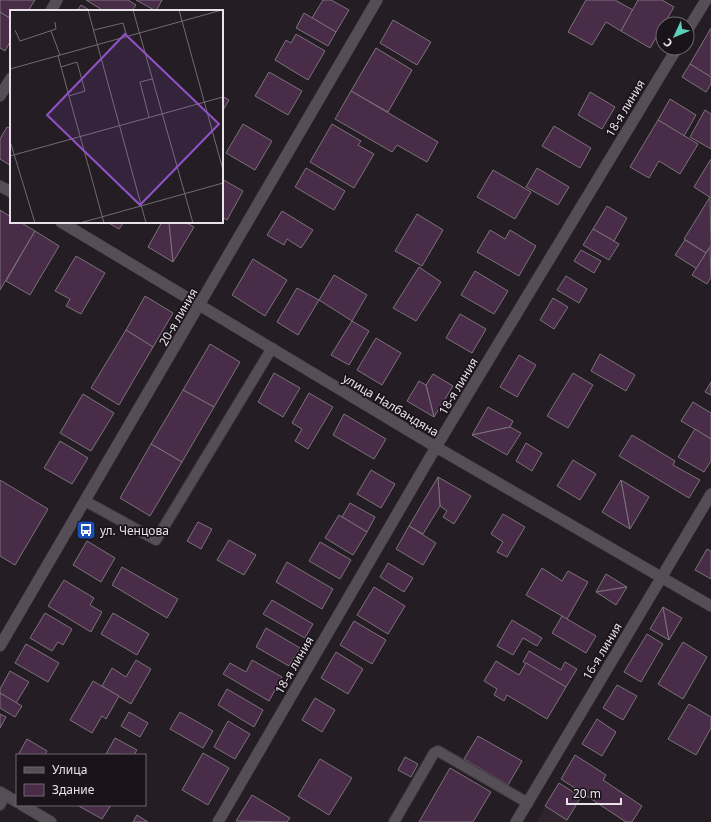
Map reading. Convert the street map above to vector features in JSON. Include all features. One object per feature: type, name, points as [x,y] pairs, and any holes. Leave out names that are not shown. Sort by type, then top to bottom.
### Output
[{"type":"street","points":[[52,10],[57,0]]},
{"type":"street","name":"20-я линия","points":[[0,646],[377,0]]},
{"type":"street","points":[[695,18],[706,0]]},
{"type":"street","name":"18-я линия","points":[[218,822],[436,447],[672,56]]},
{"type":"street","points":[[0,96],[10,80]]},
{"type":"street","points":[[0,186],[10,191]]},
{"type":"street","name":"улица Налбандяна","points":[[63,223],[436,447],[711,606]]},
{"type":"street","name":"16-я линия","points":[[516,822],[711,494]]},
{"type":"street","points":[[2,797],[16,802]]},
{"type":"street","points":[[24,806],[51,822]]},
{"type":"lane","points":[[85,501],[156,540],[272,348]]},
{"type":"lane","points":[[394,822],[434,753],[438,751],[528,803]]},
{"type":"shaded area","points":[[545,806],[570,822],[537,822]]},
{"type":"building","points":[[0,0],[35,0],[29,10],[10,10],[10,18],[0,12]]},
{"type":"building","points":[[86,0],[128,0],[136,5],[133,10],[102,10]]},
{"type":"building","points":[[136,0],[162,0],[157,10]]},
{"type":"building","points":[[323,0],[331,0],[349,10],[336,32],[312,18]]},
{"type":"building","points":[[586,0],[615,0],[633,10],[621,31],[606,22],[592,45],[568,32]]},
{"type":"building","points":[[638,0],[662,0],[674,7],[669,16],[655,16],[655,39],[650,48],[621,31]]},
{"type":"building","points":[[81,5],[89,10],[78,10]]},
{"type":"building","points":[[0,12],[10,18],[10,42],[5,51],[0,48]]},
{"type":"building","points":[[304,13],[336,32],[328,46],[296,28]]},
{"type":"building","points":[[393,20],[431,42],[417,65],[380,43]]},
{"type":"building","points":[[711,28],[711,73],[709,76],[690,64]]},
{"type":"building","points":[[296,34],[325,51],[308,80],[275,60],[286,40],[291,43]]},
{"type":"building","points":[[376,48],[412,70],[388,112],[351,91]]},
{"type":"building","points":[[690,64],[711,77],[711,84],[706,92],[682,77]]},
{"type":"building","points":[[269,72],[302,91],[288,115],[255,96]]},
{"type":"building","points":[[351,91],[438,142],[427,162],[397,145],[392,152],[335,119]]},
{"type":"building","points":[[590,92],[615,107],[602,129],[578,115]]},
{"type":"building","points":[[223,97],[229,100],[223,110]]},
{"type":"building","points":[[670,99],[696,115],[684,136],[658,120]]},
{"type":"building","points":[[705,110],[711,114],[711,149],[690,137]]},
{"type":"building","points":[[658,120],[698,144],[680,174],[659,161],[649,178],[630,167]]},
{"type":"building","points":[[243,124],[272,141],[255,170],[226,153]]},
{"type":"building","points":[[332,124],[361,141],[358,145],[374,154],[354,188],[310,162]]},
{"type":"building","points":[[554,126],[591,148],[580,168],[542,146]]},
{"type":"building","points":[[7,127],[10,128],[10,165],[0,159],[0,139]]},
{"type":"building","points":[[711,159],[711,198],[694,187]]},
{"type":"building","points":[[306,168],[345,191],[334,210],[295,187]]},
{"type":"building","points":[[537,168],[569,187],[558,205],[526,187]]},
{"type":"building","points":[[493,170],[531,192],[515,219],[477,197]]},
{"type":"building","points":[[223,180],[243,191],[227,220],[223,218]]},
{"type":"building","points":[[710,197],[711,245],[706,253],[684,239]]},
{"type":"building","points":[[607,206],[627,218],[614,241],[593,229]]},
{"type":"building","points":[[0,210],[10,216],[10,223],[22,223],[35,231],[0,290]]},
{"type":"building","points":[[282,211],[313,230],[301,248],[287,239],[284,245],[267,235]]},
{"type":"building","points":[[417,214],[443,230],[422,266],[395,251]]},
{"type":"building","points":[[109,223],[123,223],[119,229]]},
{"type":"building","points":[[161,223],[169,223],[173,262],[148,247]]},
{"type":"building","points":[[169,223],[187,223],[194,227],[173,262]]},
{"type":"building","points":[[593,229],[619,244],[609,260],[583,245]]},
{"type":"building","points":[[490,230],[505,239],[510,230],[536,246],[519,276],[477,252]]},
{"type":"building","points":[[35,231],[59,246],[30,295],[6,281]]},
{"type":"building","points":[[685,240],[706,253],[697,269],[675,255]]},
{"type":"building","points":[[710,247],[711,277],[707,284],[692,275]]},
{"type":"building","points":[[581,250],[601,261],[594,273],[574,261]]},
{"type":"building","points":[[76,256],[105,273],[81,314],[66,306],[70,299],[55,291]]},
{"type":"building","points":[[253,259],[287,280],[265,316],[232,295]]},
{"type":"building","points":[[419,267],[441,282],[416,321],[393,308]]},
{"type":"building","points":[[475,271],[508,291],[494,314],[461,295]]},
{"type":"building","points":[[334,275],[367,295],[352,321],[319,300]]},
{"type":"building","points":[[566,276],[587,289],[579,303],[557,290]]},
{"type":"building","points":[[297,288],[319,300],[298,335],[277,322]]},
{"type":"building","points":[[145,296],[173,313],[153,347],[126,330]]},
{"type":"building","points":[[553,298],[568,307],[554,329],[540,320]]},
{"type":"building","points":[[460,314],[486,329],[472,353],[446,338]]},
{"type":"building","points":[[352,321],[369,331],[349,365],[331,355]]},
{"type":"building","points":[[126,330],[153,347],[119,405],[91,388]]},
{"type":"building","points":[[376,338],[401,353],[382,385],[357,370]]},
{"type":"building","points":[[210,344],[240,362],[214,407],[183,390]]},
{"type":"building","points":[[600,354],[635,375],[626,391],[591,371]]},
{"type":"building","points":[[519,355],[536,365],[517,397],[500,387]]},
{"type":"building","points":[[274,373],[300,388],[283,417],[258,402]]},
{"type":"building","points":[[573,373],[593,385],[568,428],[547,416]]},
{"type":"building","points":[[433,374],[453,386],[434,417],[426,385]]},
{"type":"building","points":[[419,381],[426,385],[434,417],[407,401]]},
{"type":"building","points":[[711,382],[711,395],[705,392]]},
{"type":"building","points":[[183,390],[214,407],[182,462],[151,444]]},
{"type":"building","points":[[309,393],[333,407],[308,449],[295,441],[302,429],[292,423]]},
{"type":"building","points":[[83,394],[114,413],[91,451],[60,433]]},
{"type":"building","points":[[693,402],[711,413],[711,439],[681,421]]},
{"type":"building","points":[[488,407],[513,421],[510,427],[472,435]]},
{"type":"building","points":[[344,414],[386,439],[374,459],[333,435]]},
{"type":"building","points":[[510,427],[521,433],[507,455],[472,435]]},
{"type":"building","points":[[695,429],[711,439],[711,461],[704,472],[678,457]]},
{"type":"building","points":[[632,435],[675,461],[673,465],[700,480],[689,498],[619,456]]},
{"type":"building","points":[[60,441],[88,458],[72,484],[44,468]]},
{"type":"building","points":[[526,443],[542,453],[532,471],[516,461]]},
{"type":"building","points":[[151,444],[182,462],[150,516],[120,498]]},
{"type":"building","points":[[573,460],[596,474],[580,500],[557,486]]},
{"type":"building","points":[[371,470],[395,484],[381,508],[357,494]]},
{"type":"building","points":[[438,477],[471,496],[454,524],[443,517],[447,511],[440,506]]},
{"type":"building","points":[[438,477],[440,506],[423,534],[409,526]]},
{"type":"building","points":[[0,480],[48,509],[15,565],[0,556]]},
{"type":"building","points":[[621,480],[630,529],[602,512]]},
{"type":"building","points":[[621,480],[649,497],[630,529]]},
{"type":"building","points":[[350,503],[375,517],[367,532],[342,517]]},
{"type":"building","points":[[503,514],[525,527],[507,557],[497,552],[503,542],[491,534]]},
{"type":"building","points":[[339,515],[367,532],[353,555],[325,538]]},
{"type":"building","points":[[198,522],[212,529],[201,549],[187,541]]},
{"type":"building","points":[[409,526],[436,543],[423,565],[396,549]]},
{"type":"building","points":[[229,540],[256,555],[244,575],[217,560]]},
{"type":"building","points":[[87,541],[115,558],[101,582],[73,565]]},
{"type":"building","points":[[320,542],[351,560],[340,579],[309,561]]},
{"type":"building","points":[[707,549],[711,551],[711,579],[695,570]]},
{"type":"building","points":[[287,562],[333,589],[322,609],[276,582]]},
{"type":"building","points":[[388,563],[413,578],[404,592],[380,577]]},
{"type":"building","points":[[122,567],[178,599],[167,618],[112,585]]},
{"type":"building","points":[[542,568],[562,581],[568,571],[588,582],[567,619],[526,595]]},
{"type":"building","points":[[606,574],[627,587],[596,592]]},
{"type":"building","points":[[64,580],[94,598],[90,605],[102,612],[91,632],[48,606]]},
{"type":"building","points":[[374,587],[405,606],[388,634],[357,615]]},
{"type":"building","points":[[627,587],[616,605],[596,592]]},
{"type":"building","points":[[272,600],[313,624],[305,638],[263,614]]},
{"type":"building","points":[[663,607],[669,640],[650,629]]},
{"type":"building","points":[[663,607],[682,618],[669,640]]},
{"type":"building","points":[[45,613],[72,629],[63,645],[58,642],[52,651],[30,638]]},
{"type":"building","points":[[113,613],[149,634],[137,655],[101,634]]},
{"type":"building","points":[[562,616],[596,636],[586,653],[552,633]]},
{"type":"building","points":[[512,620],[542,638],[537,646],[523,638],[513,655],[497,646]]},
{"type":"building","points":[[354,621],[386,640],[372,664],[340,645]]},
{"type":"building","points":[[266,628],[300,648],[289,666],[256,647]]},
{"type":"building","points":[[647,634],[663,644],[641,682],[624,672]]},
{"type":"building","points":[[683,642],[707,657],[683,699],[658,684]]},
{"type":"building","points":[[26,644],[59,663],[48,682],[15,663]]},
{"type":"building","points":[[529,651],[561,670],[565,662],[577,669],[566,687],[523,662]]},
{"type":"building","points":[[336,652],[363,669],[348,694],[321,678]]},
{"type":"building","points":[[136,660],[151,669],[131,704],[102,686],[112,668],[126,677]]},
{"type":"building","points":[[252,660],[282,677],[269,701],[223,674],[230,663],[246,672]]},
{"type":"building","points":[[496,661],[519,675],[526,663],[566,687],[547,719],[507,695],[504,701],[494,695],[497,689],[484,681]]},
{"type":"building","points":[[10,671],[29,682],[16,703],[0,693],[0,689]]},
{"type":"building","points":[[93,681],[119,696],[106,719],[102,716],[92,733],[70,720]]},
{"type":"building","points":[[617,685],[637,696],[623,720],[603,708]]},
{"type":"building","points":[[227,689],[263,710],[254,727],[218,705]]},
{"type":"building","points":[[0,693],[22,706],[15,717],[0,708]]},
{"type":"building","points":[[315,698],[335,710],[322,732],[302,720]]},
{"type":"building","points":[[689,704],[711,717],[711,728],[696,755],[668,739]]},
{"type":"building","points":[[129,712],[148,723],[140,737],[121,726]]},
{"type":"building","points":[[180,712],[213,731],[203,748],[170,729]]},
{"type":"building","points":[[0,714],[6,717],[0,728]]},
{"type":"building","points":[[597,719],[616,732],[602,756],[582,744]]},
{"type":"building","points":[[228,721],[250,734],[235,759],[214,747]]},
{"type":"building","points":[[478,736],[522,761],[508,785],[464,759]]},
{"type":"building","points":[[115,738],[137,750],[135,754],[106,754]]},
{"type":"building","points":[[27,739],[47,751],[46,754],[19,754]]},
{"type":"building","points":[[203,753],[229,768],[208,805],[182,790]]},
{"type":"building","points":[[575,755],[606,775],[603,780],[642,806],[632,822],[626,822],[561,779]]},
{"type":"building","points":[[405,757],[418,764],[411,777],[398,770]]},
{"type":"building","points":[[320,759],[352,778],[329,815],[298,796]]},
{"type":"building","points":[[450,768],[491,792],[473,822],[419,822]]},
{"type":"building","points":[[559,783],[581,797],[567,820],[545,806]]},
{"type":"building","points":[[252,795],[290,818],[287,822],[236,821]]},
{"type":"building","points":[[79,806],[110,806],[102,819]]},
{"type":"building","points":[[137,815],[148,822],[133,822]]},
{"type":"place","name":"ул. Ченцова","points":[[86,530]]}]
